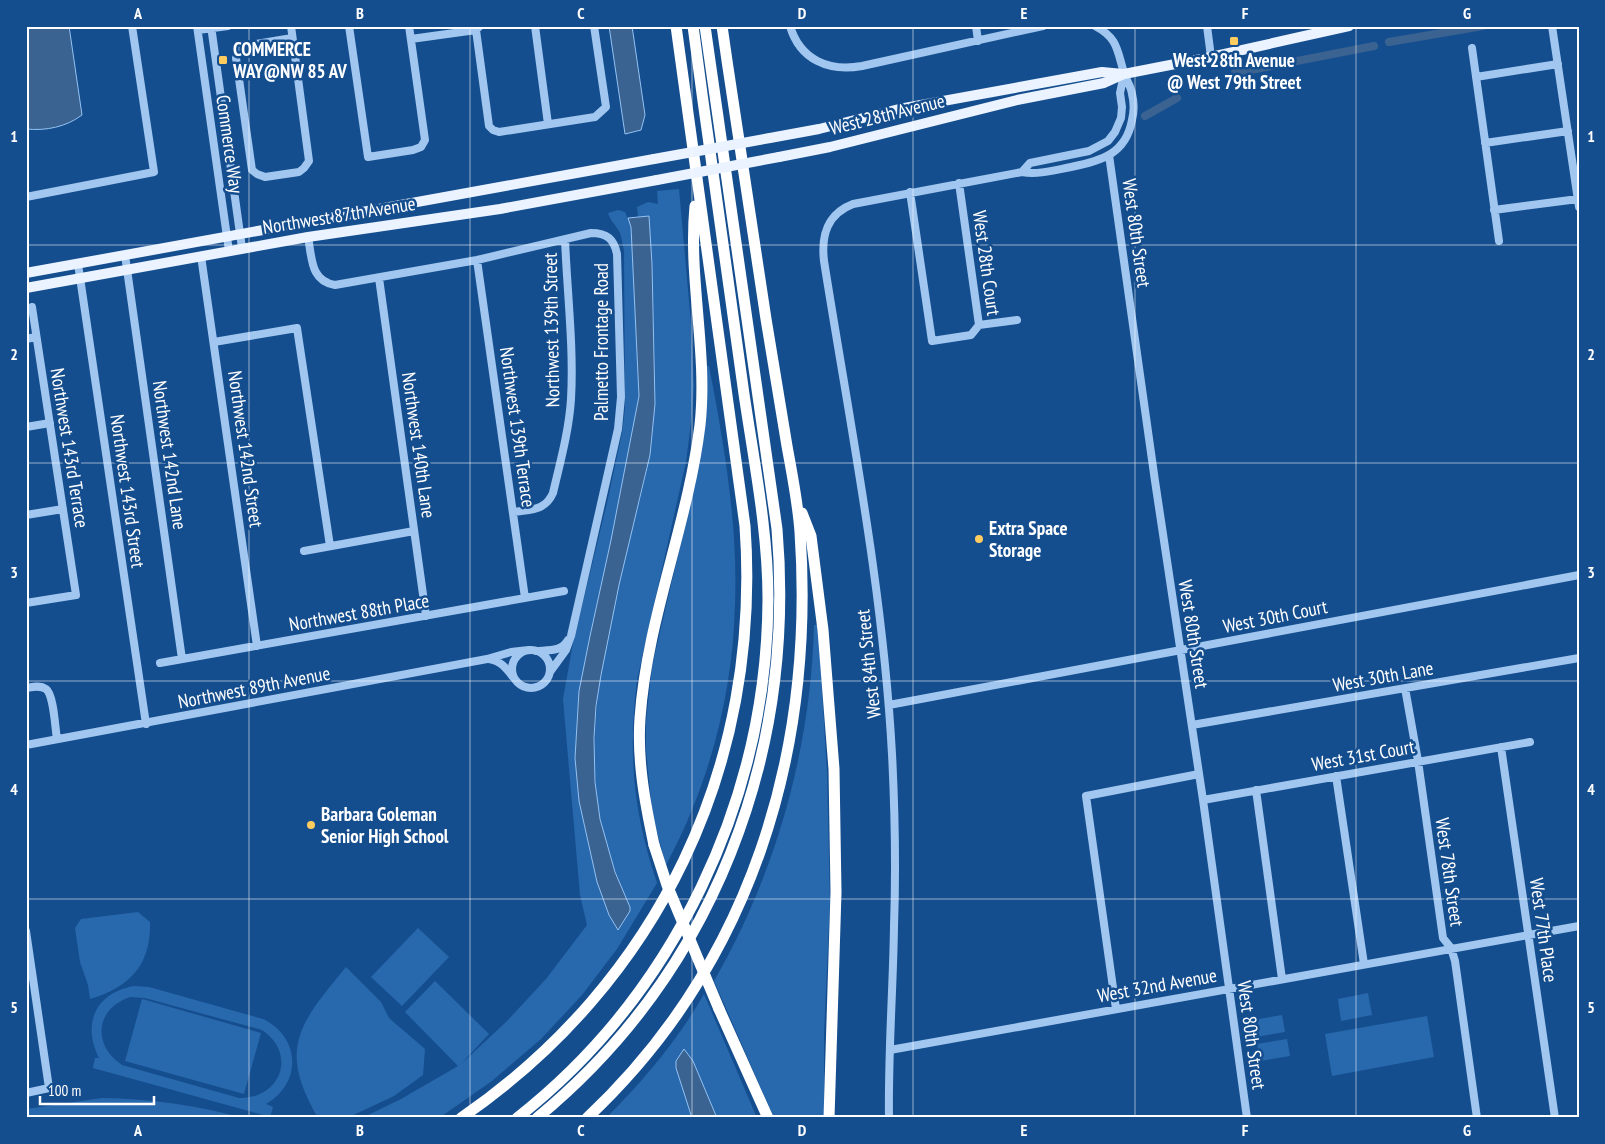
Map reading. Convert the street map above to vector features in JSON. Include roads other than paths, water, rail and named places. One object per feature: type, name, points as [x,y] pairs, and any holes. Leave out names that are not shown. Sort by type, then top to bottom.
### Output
[{"type":"highway","points":[[461,1118],[500,1089],[543,1052],[585,1009],[627,956],[658,908],[689,849],[713,789],[729,736],[744,650],[747,605],[746,544],[737,464],[676,26]]},
{"type":"highway","points":[[517,1118],[558,1082],[609,1029],[643,986],[676,935],[701,888],[726,831],[749,755],[759,707],[765,664],[767,620],[766,551],[713,183],[693,26]]},
{"type":"highway","points":[[537,1118],[585,1074],[633,1020],[666,975],[697,924],[724,871],[742,824],[764,749],[772,702],[780,620],[777,529],[705,26]]},
{"type":"highway","points":[[587,1118],[638,1065],[686,1001],[731,925],[758,859],[773,812],[784,768],[798,686],[802,600],[801,552],[796,500],[758,270],[722,26]]},
{"type":"highway","points":[[697,187],[692,232],[701,351],[700,426],[689,485],[645,677],[640,719],[640,760],[645,806],[654,845],[667,886],[768,1118]]},
{"type":"highway","points":[[796,500],[811,536],[826,656],[832,733],[836,877],[830,1118]]},
{"type":"main road","name":"West 28th Avenue","points":[[657,180],[830,147],[1017,100],[1104,83],[1124,74],[1212,57],[1322,29],[1349,26]]},
{"type":"main road","name":"West 28th Avenue","points":[[654,159],[819,129],[899,110],[1102,72],[1124,74]]},
{"type":"main road","name":"Northwest 87th Avenue","points":[[26,273],[654,159]]},
{"type":"main road","name":"Northwest 87th Avenue","points":[[26,288],[308,236],[500,208],[657,180]]},
{"type":"main road","points":[[308,236],[320,227],[345,221],[364,212]]},
{"type":"street","points":[[26,197],[154,172],[132,26]]},
{"type":"street","points":[[198,28],[228,26]]},
{"type":"street","points":[[290,26],[292,38],[309,161],[299,172],[265,177],[252,170],[236,58],[239,50],[244,46],[292,38]]},
{"type":"street","points":[[350,26],[368,157],[413,150],[421,147],[425,140],[409,26]]},
{"type":"street","points":[[534,26],[548,124]]},
{"type":"street","points":[[411,39],[448,30],[478,28],[489,126],[499,132],[595,117],[606,107],[594,26]]},
{"type":"street","points":[[790,26],[795,40],[804,51],[822,64],[838,68],[850,68],[1043,26]]},
{"type":"street","points":[[976,26],[978,41]]},
{"type":"street","points":[[910,192],[1022,172],[1032,174],[1091,163],[1110,155],[1118,148],[1126,138],[1133,116],[1132,92],[1124,74],[1115,43],[1108,35],[1095,26]]},
{"type":"street","points":[[1207,26],[1212,57]]},
{"type":"street","points":[[1494,210],[1578,203],[1552,26]]},
{"type":"street","name":"Commerce Way","points":[[211,27],[242,248]]},
{"type":"street","name":"Commerce Way","points":[[198,28],[229,250]]},
{"type":"street","points":[[1472,48],[1499,241]]},
{"type":"street","points":[[1476,77],[1558,64]]},
{"type":"street","points":[[1022,172],[1030,163],[1089,152],[1108,140],[1115,132],[1121,118],[1120,93],[1124,74]]},
{"type":"street","points":[[1485,143],[1568,131]]},
{"type":"street","name":"West 80th Street","points":[[1110,155],[1155,481],[1203,800],[1246,1118]]},
{"type":"street","name":"West 28th Court","points":[[910,192],[932,341],[971,335],[980,325],[959,183]]},
{"type":"street","name":"West 84th Street","points":[[889,1118],[895,867],[894,797],[889,705],[875,582],[823,254],[824,236],[828,223],[836,214],[853,204],[910,192]]},
{"type":"street","name":"Palmetto Frontage Road","points":[[308,236],[315,272],[325,284],[334,285],[477,260],[564,239],[601,233],[610,237],[615,244],[618,264],[621,397],[618,429],[571,636],[566,650],[550,672]]},
{"type":"street","name":"Northwest 139th Street","points":[[514,512],[539,508],[549,500],[553,493],[568,427],[571,400],[571,368],[564,239]]},
{"type":"street","name":"Northwest 142nd Lane","points":[[125,255],[182,659]]},
{"type":"street","name":"Northwest 142nd Street","points":[[201,256],[257,646]]},
{"type":"street","name":"Northwest 139th Terrace","points":[[477,260],[525,598]]},
{"type":"street","name":"Northwest 143rd Street","points":[[78,264],[146,724]]},
{"type":"street","name":"Northwest 140th Lane","points":[[378,278],[426,616]]},
{"type":"street","name":"Northwest 143rd Terrace","points":[[26,603],[76,594],[32,307]]},
{"type":"street","points":[[980,325],[1017,320]]},
{"type":"street","points":[[214,342],[297,328],[330,546]]},
{"type":"street","points":[[26,339],[36,337]]},
{"type":"street","points":[[26,427],[50,423]]},
{"type":"street","points":[[26,515],[62,509]]},
{"type":"street","points":[[304,551],[414,531]]},
{"type":"street","name":"West 30th Court","points":[[889,705],[1579,575]]},
{"type":"street","name":"Northwest 88th Place","points":[[160,663],[564,591]]},
{"type":"street","points":[[513,677],[512,665],[518,655],[532,650],[558,649],[565,646],[571,636]]},
{"type":"street","points":[[487,659],[495,660],[504,665],[520,685],[525,688],[537,688],[545,682],[550,672],[548,661],[541,653],[532,650]]},
{"type":"street","name":"Northwest 89th Avenue","points":[[26,745],[487,659],[511,652],[532,650]]},
{"type":"street","name":"West 30th Lane","points":[[1192,725],[1579,658]]},
{"type":"street","points":[[26,688],[37,686],[46,689],[51,695],[57,739]]},
{"type":"street","name":"West 78th Street","points":[[1405,688],[1418,761],[1443,938],[1451,948],[1455,961],[1477,1118]]},
{"type":"street","name":"West 31st Court","points":[[1203,800],[1530,742]]},
{"type":"street","name":"West 77th Place","points":[[1501,747],[1555,1118]]},
{"type":"street","points":[[1116,1009],[1086,796],[1199,774]]},
{"type":"street","points":[[1336,776],[1364,964]]},
{"type":"street","points":[[1256,790],[1282,979]]},
{"type":"street","name":"West 32nd Avenue","points":[[890,1050],[1579,926]]},
{"type":"street","points":[[26,931],[49,1088],[26,1093]]},
{"type":"waterway","points":[[1389,42],[1483,26]]},
{"type":"waterway","points":[[1235,73],[1374,46]]},
{"type":"waterway","points":[[1145,116],[1177,98]]},
{"type":"place","name":"West 28th Avenue @ West 79th Street","points":[[1234,41]]},
{"type":"place","name":"COMMERCE WAY@NW 85 AV","points":[[223,60]]},
{"type":"place","name":"Extra Space Storage","points":[[979,539]]},
{"type":"place","name":"Barbara Goleman Senior High School","points":[[311,825]]}]
